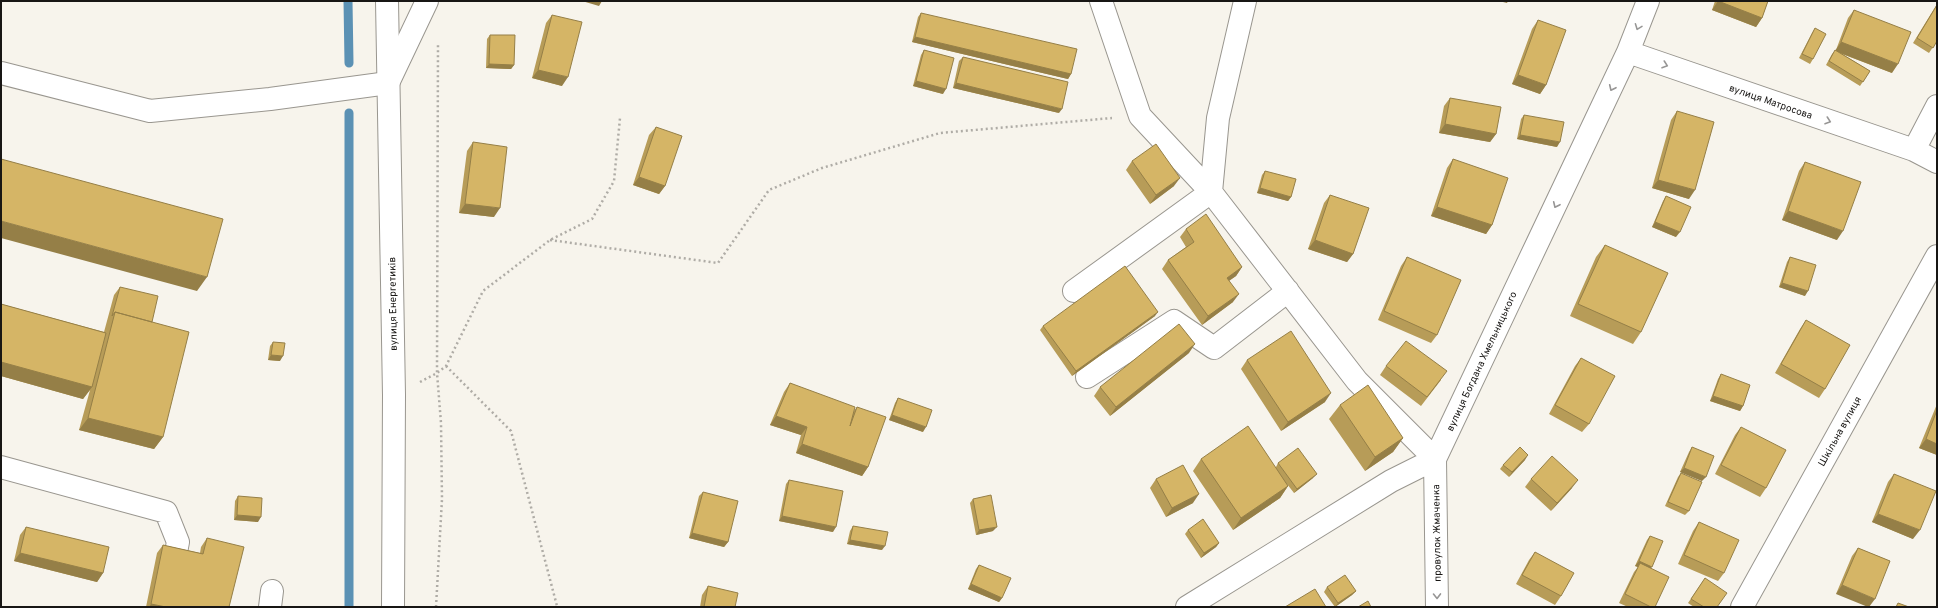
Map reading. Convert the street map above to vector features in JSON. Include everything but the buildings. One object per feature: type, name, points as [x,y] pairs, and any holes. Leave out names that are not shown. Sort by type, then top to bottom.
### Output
[{"type":"street","name":"вулиця Енергетиків","points":[[387,1],[394,394],[393,607]]},
{"type":"street","points":[[1,73],[150,111],[270,99],[388,83],[427,1]]},
{"type":"street","points":[[1101,1],[1140,116],[1211,192],[1357,381],[1435,458],[1391,481],[1187,607]]},
{"type":"street","points":[[1074,291],[1211,192],[1218,118],[1245,1]]},
{"type":"street","name":"вулиця Богдана Хмельницького","points":[[1435,458],[1628,52],[1648,1]]},
{"type":"street","name":"вулиця Матросова","points":[[1628,52],[1914,150],[1937,162]]},
{"type":"street","points":[[1914,150],[1937,106]]},
{"type":"street","name":"Шкільна вулиця","points":[[1742,607],[1937,256]]},
{"type":"street","points":[[1087,377],[1174,321],[1214,348],[1288,291]]},
{"type":"street","name":"провулок Жмаченка","points":[[1435,458],[1437,607]]},
{"type":"street","points":[[1,467],[166,512],[178,542],[165,607]]},
{"type":"path","points":[[436,607],[442,499],[441,423],[437,374],[438,40]]},
{"type":"path","points":[[550,240],[718,263],[769,190],[822,168],[940,132],[1140,116]]},
{"type":"path","points":[[394,394],[437,374],[446,366],[483,291],[550,240],[592,219],[614,181],[620,118]]},
{"type":"path","points":[[446,366],[511,431],[557,606]]},
{"type":"waterway","points":[[348,1],[349,63]]},
{"type":"waterway","points":[[349,113],[349,607]]}]
